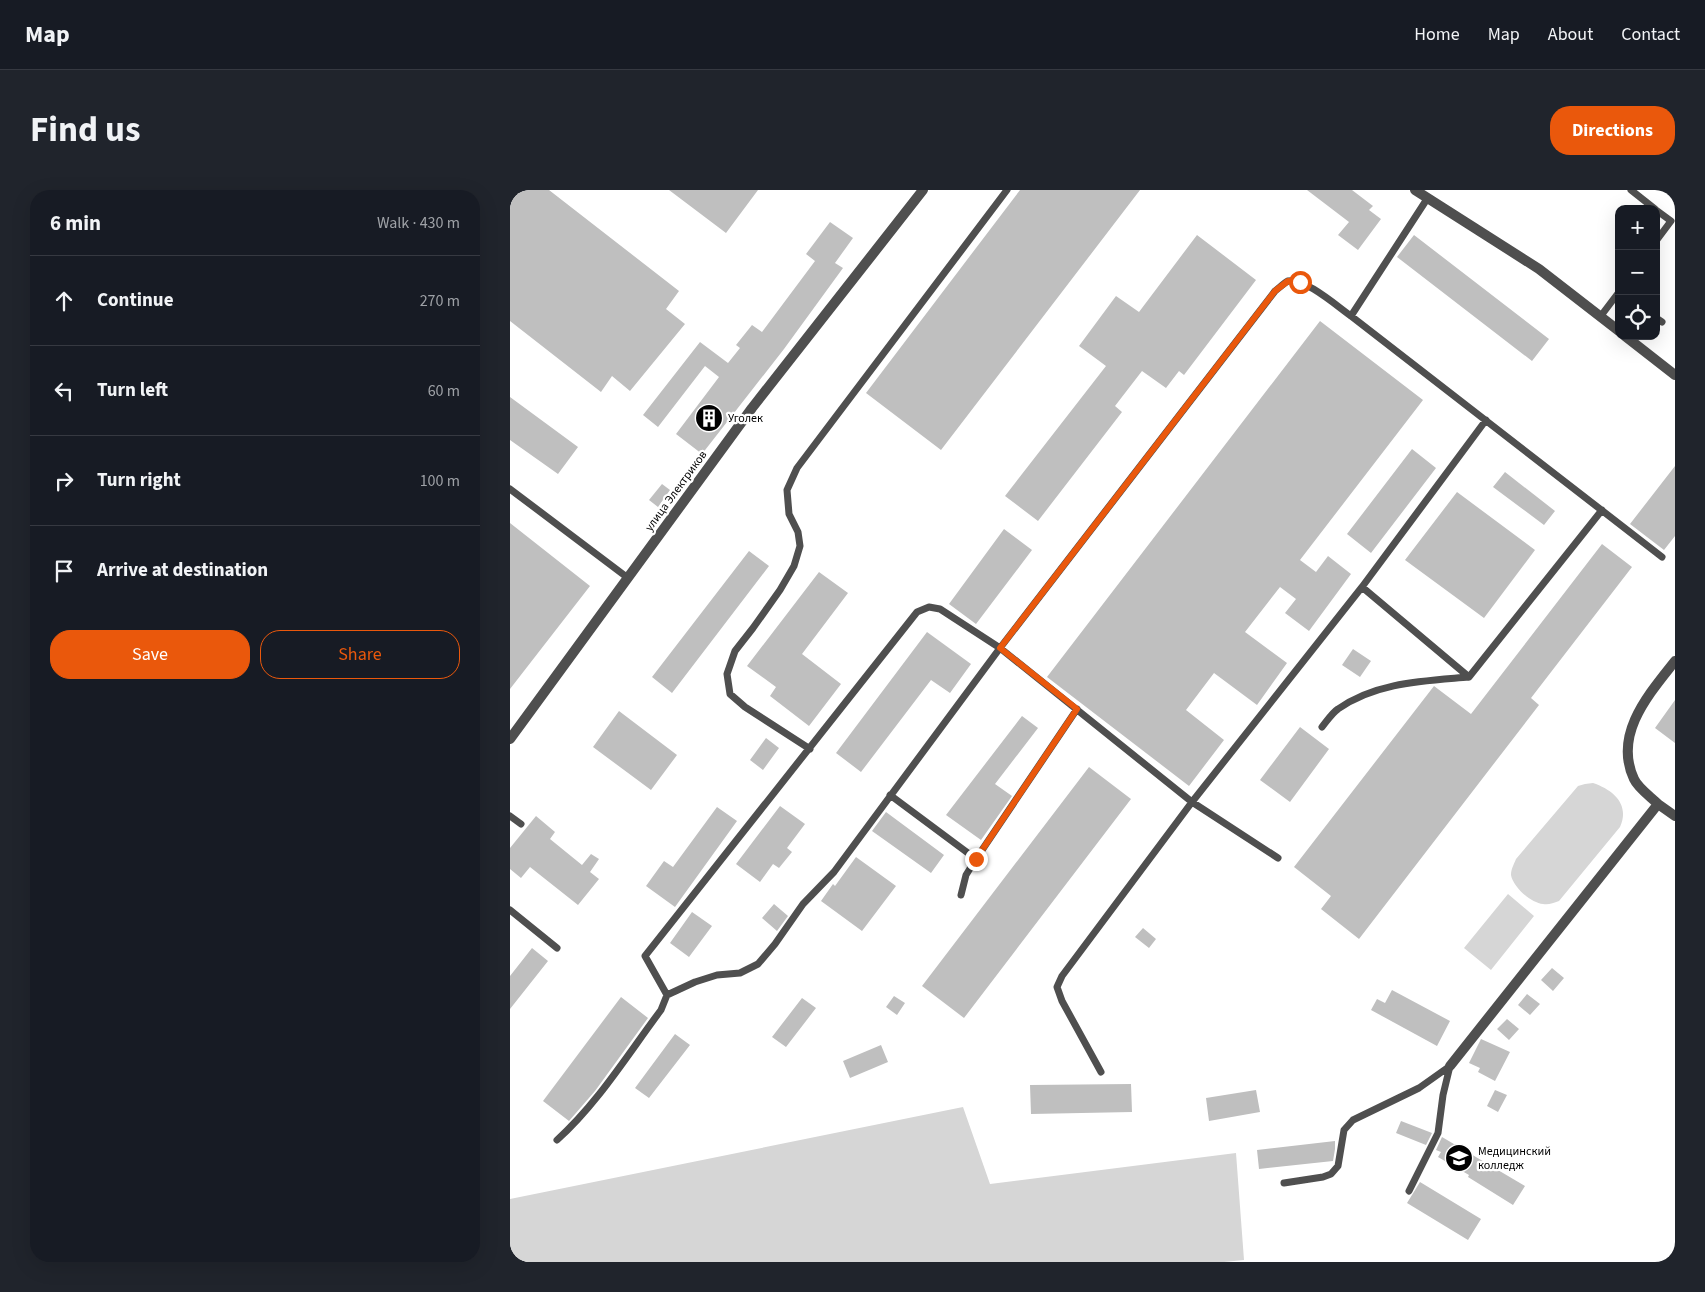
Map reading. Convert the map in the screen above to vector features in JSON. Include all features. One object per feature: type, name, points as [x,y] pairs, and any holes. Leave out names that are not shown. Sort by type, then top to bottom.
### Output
[{"type":"street","name":"улица Электриков","points":[[510,739],[752,408],[923,190]]},
{"type":"street","points":[[1415,190],[1426,199],[1539,269],[1615,328]]},
{"type":"street","points":[[1630,340],[1675,375]]},
{"type":"street","points":[[1675,660],[1649,694],[1632,726],[1627,755],[1634,780],[1658,804],[1675,816]]},
{"type":"street","points":[[1450,1066],[1658,804]]},
{"type":"lane","points":[[810,749],[745,707],[730,694],[727,674],[734,651],[780,590],[796,560],[800,546],[798,532],[788,514],[787,490],[797,468],[1007,190]]},
{"type":"lane","points":[[1631,190],[1651,205]]},
{"type":"lane","points":[[1351,316],[1426,199]]},
{"type":"lane","points":[[1660,212],[1671,221],[1660,236]]},
{"type":"lane","points":[[556,1140],[572,1126],[592,1102],[661,1010],[667,995],[695,982],[717,975],[740,973],[758,964],[775,944],[803,904],[834,872],[1000,648],[1275,291],[1288,281],[1300,282],[1351,316],[1662,557]]},
{"type":"lane","points":[[1600,317],[1615,301]]},
{"type":"lane","points":[[1101,1072],[1062,1001],[1057,988],[1062,976],[1192,802],[1362,587],[1486,420]]},
{"type":"lane","points":[[510,488],[628,578]]},
{"type":"lane","points":[[1322,726],[1336,710],[1361,696],[1400,683],[1469,676],[1602,510]]},
{"type":"lane","points":[[1362,587],[1469,676]]},
{"type":"lane","points":[[667,995],[645,956],[917,612],[928,607],[940,609],[1000,648],[1192,802],[1278,858]]},
{"type":"lane","points":[[961,895],[966,875],[1077,709]]},
{"type":"lane","points":[[890,795],[976,859]]},
{"type":"lane","points":[[510,816],[521,824]]},
{"type":"lane","points":[[510,910],[557,948]]},
{"type":"lane","points":[[1284,1184],[1323,1178],[1331,1174],[1338,1166],[1344,1130],[1353,1120],[1418,1088],[1450,1066]]},
{"type":"lane","points":[[1409,1191],[1438,1133],[1443,1095],[1450,1066]]},
{"type":"shaded area","points":[[1593,783],[1601,786],[1618,799],[1623,812],[1620,827],[1559,901],[1545,904],[1533,901],[1512,880],[1511,873],[1516,859],[1578,786]]},
{"type":"shaded area","points":[[1508,894],[1534,916],[1491,970],[1464,948]]},
{"type":"shaded area","points":[[963,1107],[990,1184],[1236,1153],[1244,1260],[1224,1262],[510,1262],[510,1199]]},
{"type":"building","points":[[510,190],[549,190],[679,291],[666,309],[685,324],[630,391],[612,376],[601,392],[510,321]]},
{"type":"building","points":[[669,190],[758,190],[726,233]]},
{"type":"building","points":[[1020,190],[1140,190],[941,450],[866,393]]},
{"type":"building","points":[[1307,190],[1352,190],[1373,206],[1369,210],[1381,219],[1358,250],[1338,235],[1349,222]]},
{"type":"building","points":[[830,222],[853,238],[835,263],[843,268],[784,349],[702,454],[676,434],[719,377],[705,366],[658,427],[643,415],[700,342],[728,363],[740,348],[736,345],[752,325],[762,332],[815,261],[806,254]]},
{"type":"building","points":[[1197,235],[1256,280],[1184,375],[1179,371],[1166,388],[1142,371],[1115,406],[1122,412],[1038,521],[1005,496],[1106,366],[1079,346],[1116,296],[1139,312]]},
{"type":"building","points":[[1414,235],[1549,339],[1532,361],[1397,257]]},
{"type":"building","points":[[1320,321],[1423,400],[1300,560],[1316,572],[1328,556],[1351,574],[1309,631],[1285,613],[1296,599],[1280,587],[1245,632],[1287,663],[1257,705],[1214,673],[1186,710],[1224,740],[1189,786],[1047,677]]},
{"type":"building","points":[[510,397],[578,447],[558,474],[510,440]]},
{"type":"building","points":[[1412,449],[1436,468],[1371,553],[1347,534]]},
{"type":"building","points":[[1675,466],[1675,536],[1664,550],[1630,524]]},
{"type":"building","points":[[1505,472],[1555,511],[1544,525],[1493,487]]},
{"type":"building","points":[[662,484],[670,490],[658,507],[649,500]]},
{"type":"building","points":[[1457,492],[1535,550],[1484,618],[1405,560]]},
{"type":"building","points":[[510,523],[590,586],[510,689]]},
{"type":"building","points":[[1004,529],[1032,550],[976,624],[949,604]]},
{"type":"building","points":[[1602,544],[1632,567],[1531,698],[1539,705],[1359,939],[1321,909],[1331,896],[1294,867],[1434,686],[1471,714]]},
{"type":"building","points":[[749,551],[769,566],[672,693],[652,677]]},
{"type":"building","points":[[819,572],[848,593],[802,654],[841,684],[809,726],[770,696],[776,687],[747,666]]},
{"type":"building","points":[[927,632],[971,664],[950,693],[931,680],[861,772],[836,753]]},
{"type":"building","points":[[1353,649],[1371,661],[1360,677],[1342,665]]},
{"type":"building","points":[[1675,700],[1675,743],[1655,728]]},
{"type":"building","points":[[619,711],[677,755],[651,790],[593,747]]},
{"type":"building","points":[[1022,716],[1038,728],[995,784],[1012,796],[981,840],[946,815]]},
{"type":"building","points":[[1300,727],[1329,749],[1290,802],[1260,780]]},
{"type":"building","points":[[766,738],[779,748],[763,770],[750,760]]},
{"type":"building","points":[[1089,767],[1131,799],[964,1018],[922,986]]},
{"type":"building","points":[[780,806],[805,824],[787,848],[792,852],[779,868],[773,864],[760,882],[736,864]]},
{"type":"building","points":[[717,807],[737,821],[675,907],[646,886],[664,861],[673,867]]},
{"type":"building","points":[[886,812],[944,855],[931,873],[872,831]]},
{"type":"building","points":[[536,816],[555,832],[550,839],[582,865],[591,854],[599,859],[590,872],[599,879],[578,905],[530,867],[521,878],[510,869],[510,848]]},
{"type":"building","points":[[856,857],[896,886],[862,931],[821,901],[833,884],[835,886]]},
{"type":"building","points":[[774,904],[788,916],[777,931],[762,918]]},
{"type":"building","points":[[692,912],[712,926],[689,957],[670,943]]},
{"type":"building","points":[[1143,928],[1156,939],[1149,948],[1135,937]]},
{"type":"building","points":[[532,948],[548,961],[510,1009],[510,976]]},
{"type":"building","points":[[1552,968],[1564,978],[1553,991],[1541,980]]},
{"type":"building","points":[[1392,990],[1450,1021],[1437,1046],[1371,1010],[1377,999],[1385,1003]]},
{"type":"building","points":[[1527,994],[1540,1004],[1530,1015],[1518,1005]]},
{"type":"building","points":[[894,996],[905,1003],[897,1015],[886,1007]]},
{"type":"building","points":[[621,997],[648,1018],[595,1091],[569,1121],[543,1101]]},
{"type":"building","points":[[802,998],[816,1008],[786,1047],[772,1037]]},
{"type":"building","points":[[1507,1019],[1519,1029],[1509,1040],[1497,1029]]},
{"type":"building","points":[[675,1034],[690,1045],[649,1098],[635,1088]]},
{"type":"building","points":[[1481,1039],[1510,1052],[1495,1081],[1478,1072],[1480,1068],[1469,1063]]},
{"type":"building","points":[[881,1045],[888,1062],[850,1078],[843,1061]]},
{"type":"building","points":[[1131,1084],[1132,1112],[1031,1114],[1030,1085]]},
{"type":"building","points":[[1256,1090],[1260,1112],[1209,1121],[1206,1098]]},
{"type":"building","points":[[1495,1090],[1507,1095],[1498,1112],[1487,1106]]},
{"type":"building","points":[[1401,1121],[1432,1133],[1426,1145],[1396,1133]]},
{"type":"building","points":[[1442,1137],[1525,1186],[1513,1205],[1468,1177],[1469,1175],[1438,1157],[1441,1152],[1436,1150]]},
{"type":"building","points":[[1335,1141],[1333,1161],[1259,1169],[1257,1150]]},
{"type":"building","points":[[1420,1182],[1481,1219],[1468,1240],[1407,1203]]},
{"type":"place","name":"Уголек","points":[[709,418]]},
{"type":"place","name":"Медицинский колледж","points":[[1459,1158]]},
{"type":"route","points":[[976,859],[1077,709],[1000,648],[1275,291],[1288,281],[1300,282]]}]
